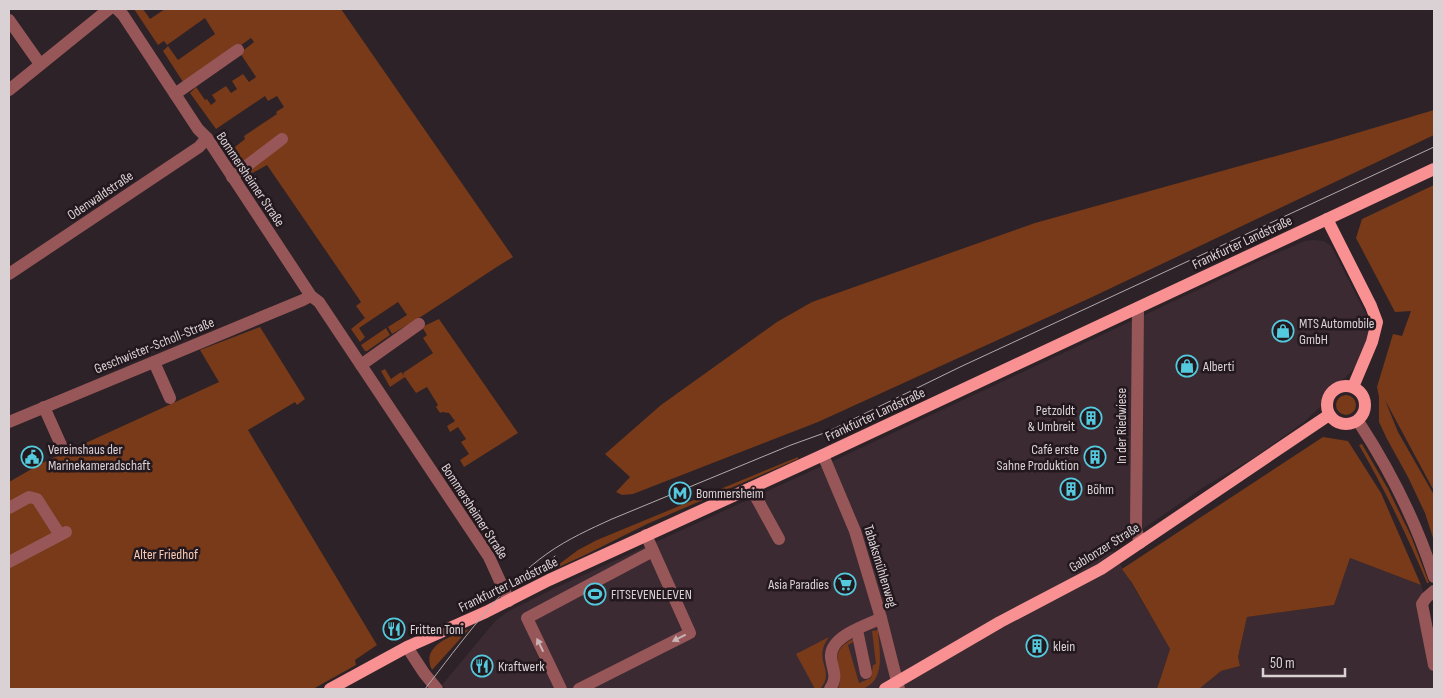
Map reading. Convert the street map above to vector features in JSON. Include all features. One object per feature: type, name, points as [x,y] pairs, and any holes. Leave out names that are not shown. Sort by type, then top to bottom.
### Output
[{"type":"main road","name":"Frankfurter Landstraße","points":[[330,689],[408,647],[509,601],[549,580],[751,488],[1434,169]]},
{"type":"main road","points":[[1327,219],[1372,306],[1377,322],[1372,342],[1353,387]]},
{"type":"main road","points":[[1341,387],[1353,387],[1362,395],[1365,404],[1363,414],[1358,421],[1350,424],[1337,423],[1329,415],[1326,405],[1330,395],[1334,390],[1341,387]]},
{"type":"main road","name":"Gablonzer Straße","points":[[885,689],[898,686],[1000,622],[1101,568],[1329,415]]},
{"type":"street","points":[[9,90],[110,9]]},
{"type":"street","name":"Bommersheimer Straße","points":[[117,9],[123,15],[311,296],[319,302],[361,365],[488,557],[500,578],[509,601]]},
{"type":"street","points":[[9,20],[40,64]]},
{"type":"street","points":[[175,94],[238,50]]},
{"type":"street","name":"Odenwaldstraße","points":[[9,274],[199,147],[206,138]]},
{"type":"street","points":[[232,177],[282,140]]},
{"type":"street","name":"Geschwister-Scholl-Straße","points":[[9,422],[311,296]]},
{"type":"street","name":"In der Riedwiese","points":[[1138,308],[1136,529],[1140,543]]},
{"type":"street","points":[[361,365],[419,324]]},
{"type":"street","points":[[154,362],[170,398]]},
{"type":"street","points":[[44,407],[61,445]]},
{"type":"street","points":[[1358,421],[1389,471],[1404,500],[1417,529],[1434,577]]},
{"type":"street","name":"Tabaksmühlenweg","points":[[823,454],[856,531],[898,686]]},
{"type":"street","points":[[751,488],[778,539]]},
{"type":"street","points":[[9,508],[29,497],[37,499],[63,534],[11,557]]},
{"type":"street","points":[[579,689],[690,633],[646,535]]},
{"type":"street","points":[[562,689],[527,618],[653,551]]},
{"type":"street","points":[[1434,591],[1422,604],[1434,665]]},
{"type":"street","points":[[830,689],[835,681],[831,658],[836,642],[881,618]]},
{"type":"street","points":[[857,630],[866,673]]},
{"type":"street","points":[[408,647],[424,673],[437,689]]},
{"type":"shaded area","points":[[1305,241],[1324,241],[1331,246],[1367,316],[1370,326],[1369,335],[1356,366],[1345,378],[1327,391],[1320,407],[1304,422],[1255,457],[1204,487],[1112,550],[1170,649],[1157,689],[446,689],[442,685],[496,620],[509,611],[1270,256]]},
{"type":"shaded area","points":[[1350,558],[1421,585],[1428,606],[1434,637],[1434,689],[1199,689],[1221,671],[1240,666],[1238,657],[1247,617],[1334,605]]},
{"type":"green space","points":[[134,9],[143,9],[150,19],[165,9],[341,9],[513,257],[392,334],[388,327],[407,315],[398,302],[359,328],[365,337],[360,342],[351,329],[365,318],[356,306],[361,302],[267,165],[247,176],[230,151],[245,139],[244,136],[277,114],[276,112],[284,107],[277,96],[268,101],[265,96],[216,129],[190,93],[196,87],[211,105],[216,101],[212,95],[226,86],[231,93],[237,89],[232,81],[243,74],[249,82],[256,77],[240,53],[254,42],[251,38],[185,85],[163,51],[168,46],[178,60],[215,34],[205,18],[167,45],[164,41],[158,45]]},
{"type":"green space","points":[[1434,110],[1434,135],[1090,298],[818,422],[633,494],[622,495],[616,492],[630,477],[605,454],[661,405],[777,322],[812,302],[1035,223]]},
{"type":"green space","points":[[1434,185],[1434,491],[1385,400],[1398,432],[1434,495],[1434,541],[1425,513],[1379,422],[1377,387],[1393,334],[1402,336],[1411,311],[1395,312],[1356,238],[1362,219]]},
{"type":"green space","points":[[439,319],[518,433],[464,467],[460,460],[469,454],[461,442],[466,439],[458,427],[450,432],[447,426],[455,421],[449,413],[440,413],[436,407],[438,405],[427,387],[416,393],[405,377],[390,387],[381,371],[385,369],[391,379],[401,372],[404,376],[403,373],[433,353],[423,338],[427,335],[422,327]]},
{"type":"green space","name":"Alter Friedhof","points":[[260,327],[305,399],[297,405],[295,402],[248,430],[377,645],[355,660],[356,665],[313,689],[9,689],[9,482],[42,463],[219,382],[200,350]]},
{"type":"green space","points":[[386,328],[390,335],[365,351],[361,345]]},
{"type":"green space","points":[[1342,395],[1350,395],[1356,401],[1356,409],[1350,415],[1342,415],[1336,409],[1336,401]]},
{"type":"green space","points":[[1323,437],[1348,441],[1381,493],[1421,585],[1350,558],[1334,605],[1247,617],[1238,657],[1240,666],[1221,671],[1199,689],[1157,689],[1170,649],[1122,569]]},
{"type":"green space","points":[[1362,444],[1388,489],[1411,536],[1429,583],[1427,583],[1395,513],[1359,445]]},
{"type":"green space","points":[[798,457],[798,459],[647,524],[550,571],[578,550],[597,540]]},
{"type":"green space","points":[[469,629],[432,670],[429,661],[430,654],[434,648],[447,638]]},
{"type":"green space","points":[[878,630],[880,664],[875,679],[870,685],[862,689],[838,689],[840,674],[837,656],[839,650],[853,639],[853,642],[848,645],[859,683],[871,678],[873,665],[876,664],[872,631]]},
{"type":"green space","points":[[829,637],[822,653],[826,671],[825,682],[820,689],[815,689],[796,654]]},
{"type":"tram line","points":[[425,689],[482,616],[514,582],[548,553],[587,530],[791,445],[827,432],[960,367],[1434,147]]},
{"type":"tram line","points":[[523,584],[555,556]]},
{"type":"place","name":"MTS Automobile GmbH","points":[[1283,331]]},
{"type":"place","name":"Alberti","points":[[1187,366]]},
{"type":"place","name":"Petzoldt & Umbreit","points":[[1091,418]]},
{"type":"place","name":"Vereinshaus der Marinekameradschaft","points":[[32,457]]},
{"type":"place","name":"Café erste Sahne Produktion","points":[[1095,457]]},
{"type":"place","name":"Böhm","points":[[1071,489]]},
{"type":"place","name":"Bommersheim","points":[[680,493]]},
{"type":"place","name":"Asia Paradies","points":[[845,584]]},
{"type":"place","name":"FITSEVENELEVEN","points":[[595,594]]},
{"type":"place","name":"Fritten Toni","points":[[394,629]]},
{"type":"place","name":"klein","points":[[1037,646]]},
{"type":"place","name":"Kraftwerk","points":[[482,666]]}]
